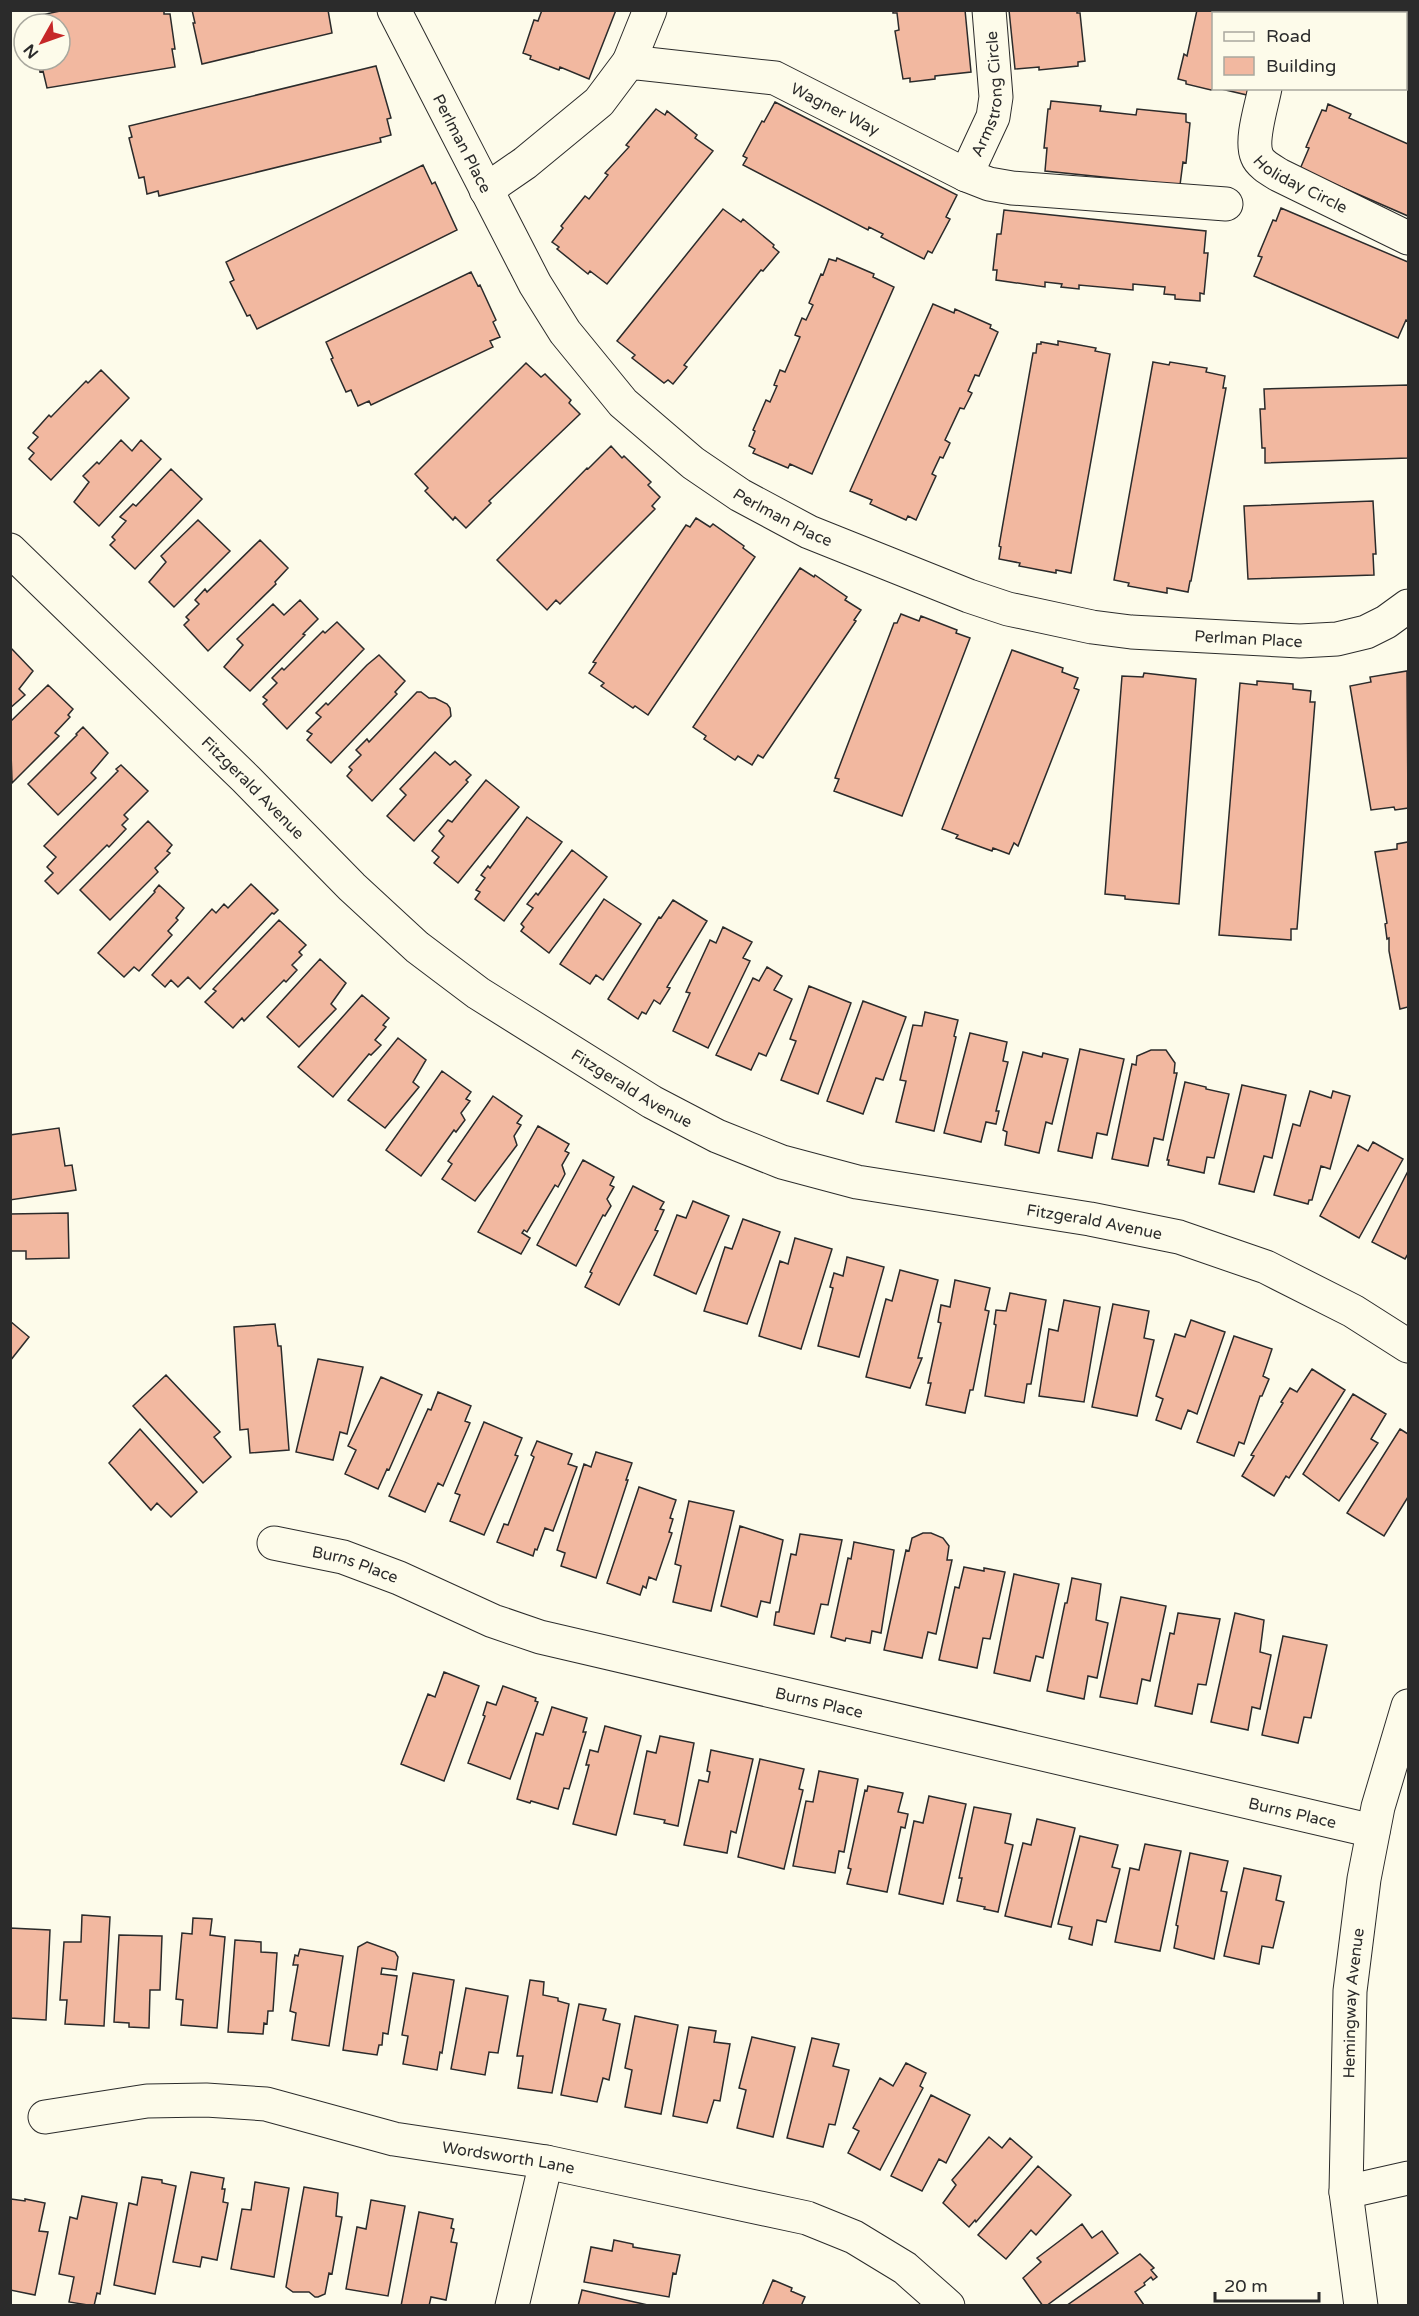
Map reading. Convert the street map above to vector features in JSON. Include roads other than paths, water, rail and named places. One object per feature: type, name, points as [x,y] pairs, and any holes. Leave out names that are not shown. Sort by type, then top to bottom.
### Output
[{"type":"street","name":"Perlman Place","points":[[394,10],[535,284],[565,332],[623,403],[693,463],[740,495],[796,527],[924,579],[1008,609],[1083,625],[1131,632],[1300,641],[1336,639],[1366,632],[1386,622],[1408,606]]},
{"type":"street","points":[[486,190],[525,163],[599,102],[629,62],[650,10]]},
{"type":"street","name":"Armstrong Circle","points":[[966,174],[993,117],[996,97],[989,10]]},
{"type":"street","name":"Wagner Way","points":[[629,62],[776,78],[989,184],[1012,188],[1226,204]]},
{"type":"street","name":"Holiday Circle","points":[[1266,90],[1255,135],[1256,156],[1279,175],[1408,238]]},
{"type":"street","name":"Fitzgerald Avenue","points":[[10,550],[246,779],[352,887],[417,947],[478,993],[652,1102],[717,1136],[782,1162],[857,1182],[1090,1219],[1179,1237],[1266,1267],[1353,1311],[1408,1346]]},
{"type":"street","name":"Burns Place","points":[[274,1542],[343,1557],[399,1578],[493,1621],[540,1637],[1373,1831]]},
{"type":"street","name":"Hemingway Avenue","points":[[1361,2306],[1346,2192],[1350,1991],[1364,1879],[1373,1831],[1408,1706]]},
{"type":"street","name":"Wordsworth Lane","points":[[45,2117],[147,2101],[206,2100],[266,2104],[394,2139],[461,2151],[546,2162],[807,2218],[854,2237],[905,2268],[948,2306]]},
{"type":"street","points":[[512,2306],[546,2162]]},
{"type":"street","points":[[1346,2192],[1408,2178]]}]
